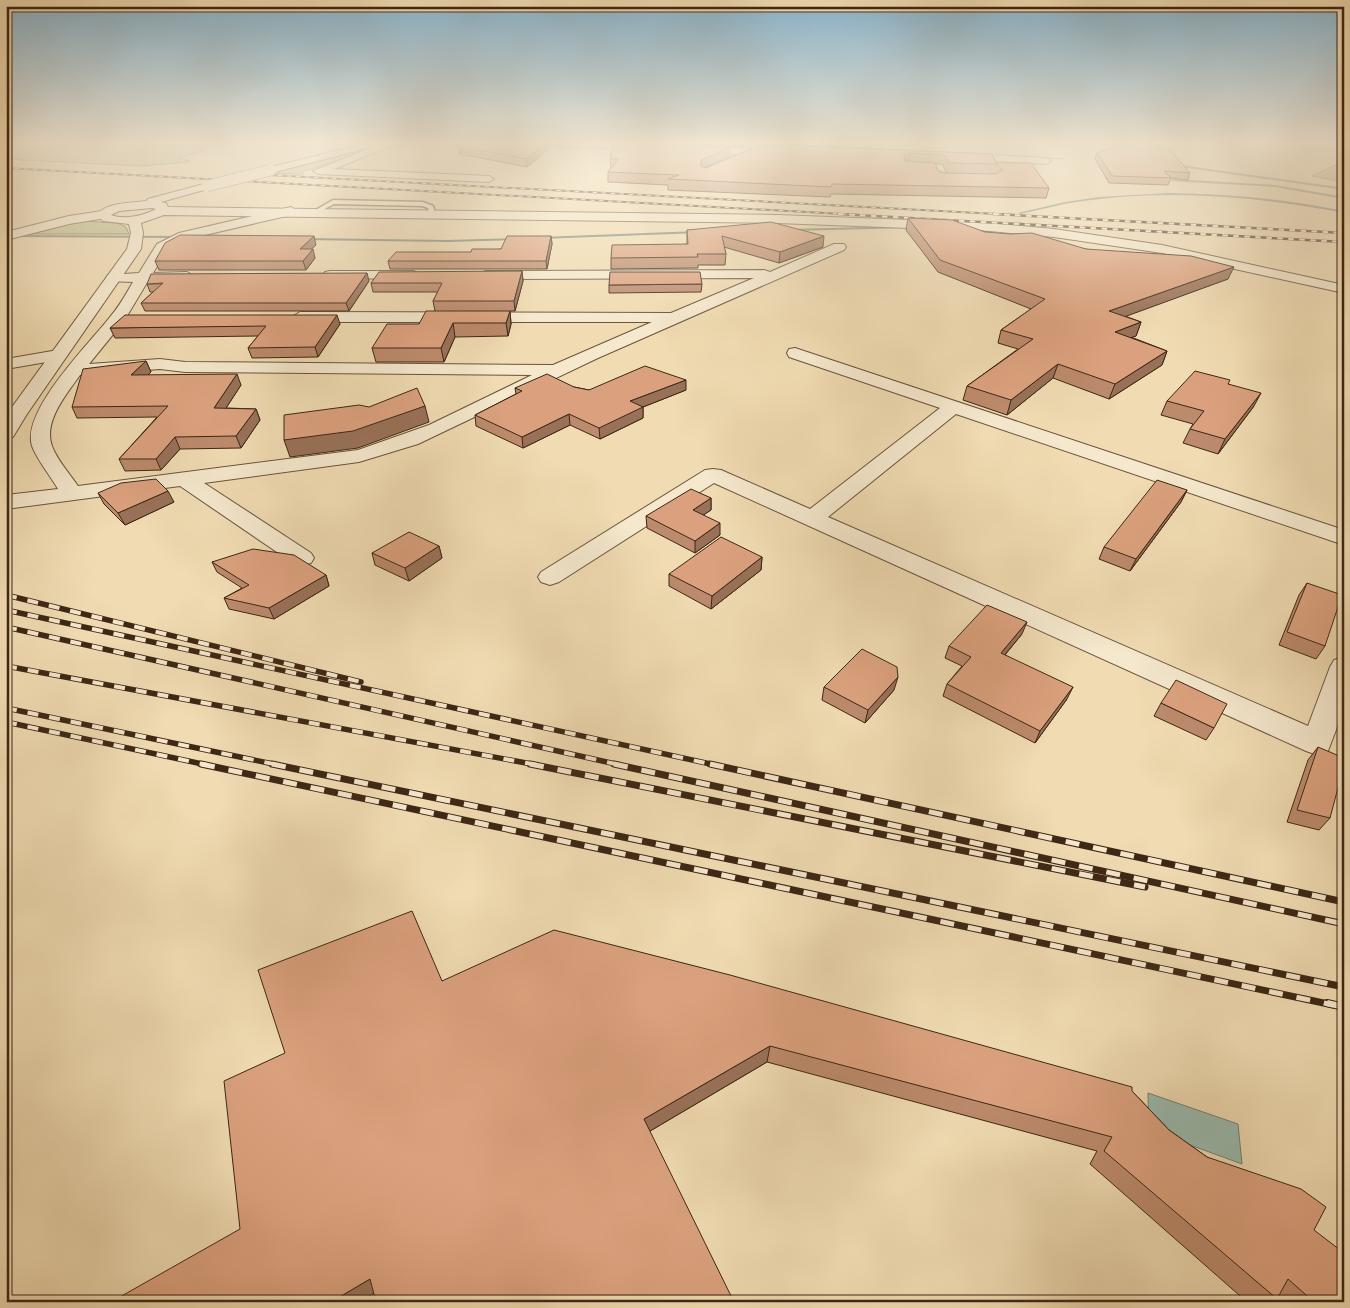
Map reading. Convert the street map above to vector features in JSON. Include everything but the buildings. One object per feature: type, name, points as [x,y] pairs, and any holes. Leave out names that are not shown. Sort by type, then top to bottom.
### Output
[{"type":"street","points":[[8,232],[69,220],[102,216],[116,208],[151,202]]},
{"type":"street","points":[[144,204],[162,206],[162,211]]},
{"type":"street","points":[[6,433],[58,355],[134,249],[136,231],[152,216],[162,211],[317,211],[777,219],[990,227],[1054,233],[1162,249],[1344,289]]},
{"type":"street","points":[[72,493],[42,446],[41,429],[50,406],[75,370],[118,318],[162,247],[178,238],[290,211]]},
{"type":"street","points":[[102,216],[136,231]]},
{"type":"street","points":[[6,502],[359,456],[389,449],[427,434],[556,370],[839,247]]},
{"type":"street","points":[[470,275],[776,274]]},
{"type":"street","points":[[312,275],[430,275]]},
{"type":"street","points":[[113,278],[203,276]]},
{"type":"street","points":[[288,317],[678,317]]},
{"type":"street","points":[[118,318],[138,318]]},
{"type":"street","points":[[795,353],[1344,538]]},
{"type":"street","points":[[6,364],[58,355]]},
{"type":"street","points":[[75,370],[160,364],[185,367],[556,370]]},
{"type":"street","points":[[812,519],[954,406]]},
{"type":"street","points":[[550,577],[713,475],[1317,743],[1344,667]]},
{"type":"street","points":[[183,478],[302,558]]},
{"type":"green space","points":[[81,221],[117,223],[126,227],[129,234],[24,234]]},
{"type":"water","points":[[1148,1093],[1238,1124],[1242,1164],[1149,1130]]},
{"type":"waterway","points":[[1020,213],[1073,202]]},
{"type":"waterway","points":[[1289,202],[1344,212]]},
{"type":"waterway","points":[[789,230],[911,227]]},
{"type":"waterway","points":[[541,238],[698,232]]},
{"type":"waterway","points":[[11,236],[181,237]]},
{"type":"waterway","points":[[304,239],[448,241],[516,239]]},
{"type":"railway","points":[[625,202],[861,215]]},
{"type":"railway","points":[[774,202],[1016,215]]},
{"type":"railway","points":[[838,214],[1344,242]]},
{"type":"railway","points":[[993,214],[1344,233]]},
{"type":"railway","points":[[6,595],[361,682]]},
{"type":"railway","points":[[6,610],[715,765]]},
{"type":"railway","points":[[6,627],[620,765]]},
{"type":"railway","points":[[6,666],[537,765]]},
{"type":"railway","points":[[6,708],[278,765]]},
{"type":"railway","points":[[6,722],[207,765]]},
{"type":"railway","points":[[201,764],[1333,1005]]},
{"type":"railway","points":[[272,764],[1344,987]]},
{"type":"railway","points":[[530,764],[1145,887]]},
{"type":"railway","points":[[614,764],[1344,924]]},
{"type":"railway","points":[[710,764],[1344,902]]},
{"type":"railway","points":[[1327,1003],[1344,1007]]}]
